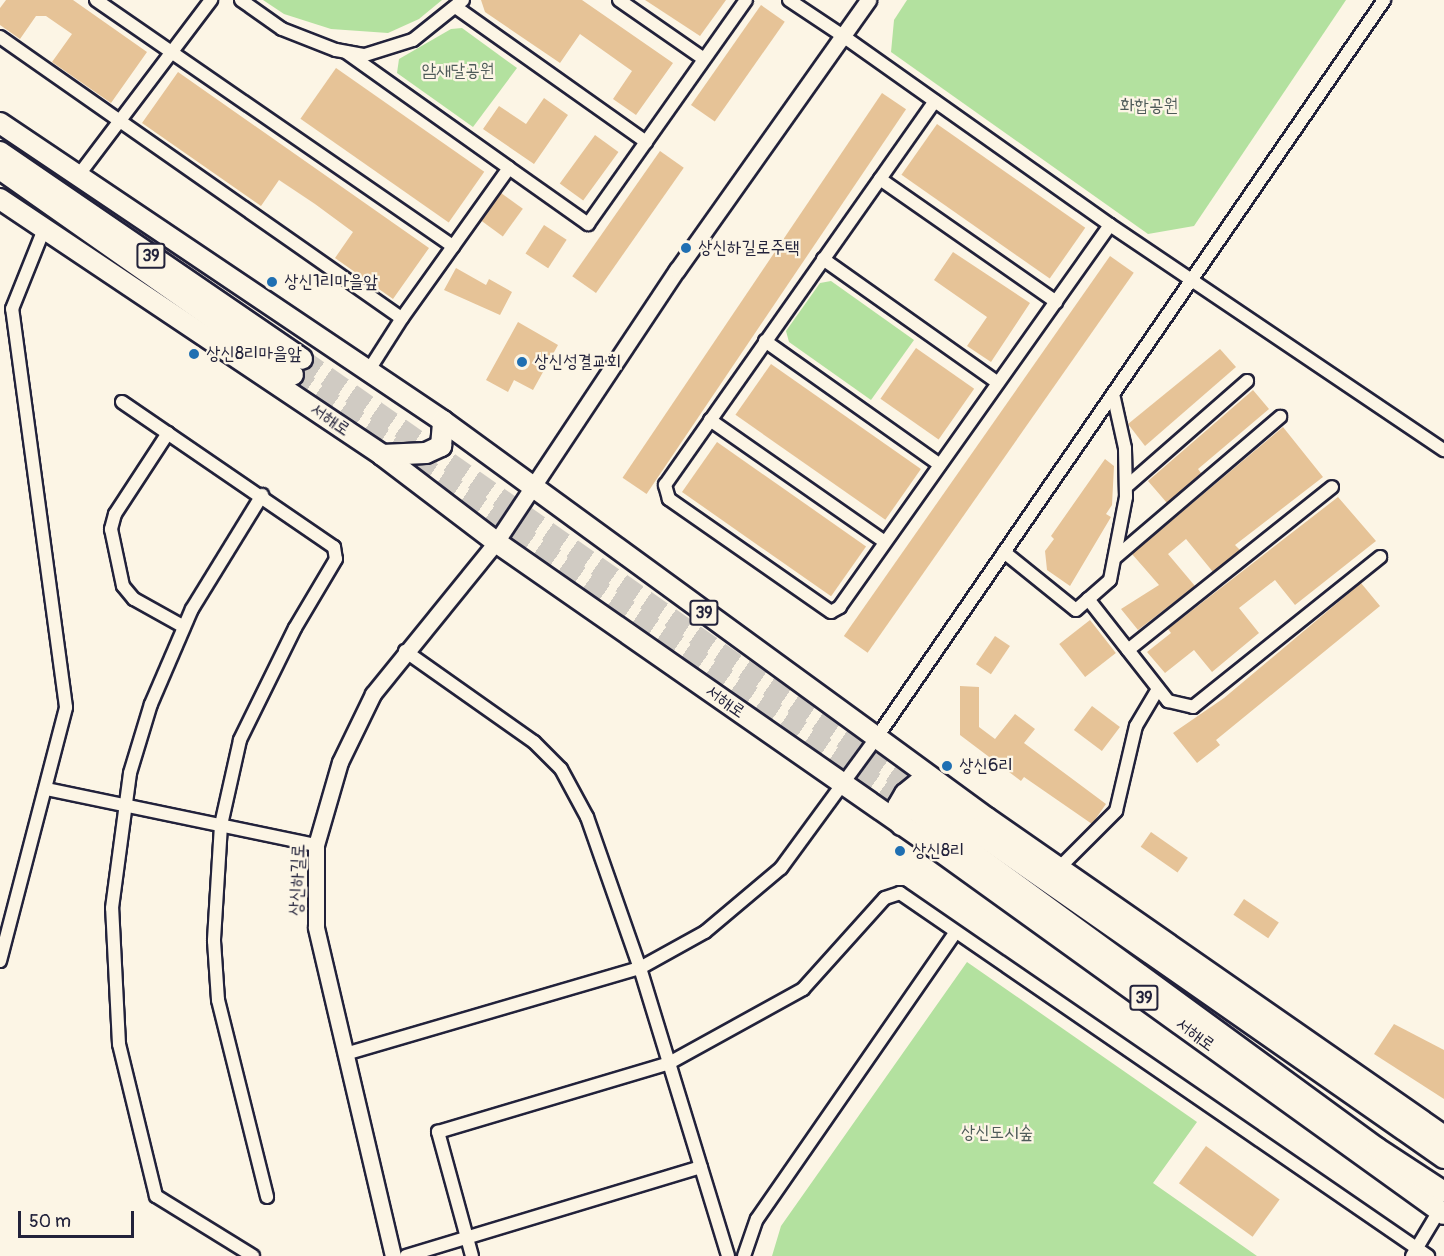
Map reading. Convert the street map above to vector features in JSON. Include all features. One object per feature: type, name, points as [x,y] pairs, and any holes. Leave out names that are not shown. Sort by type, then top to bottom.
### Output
[{"type":"main road","name":"39","points":[[0,123],[367,373],[443,421],[531,489],[1059,868],[1444,1136]]},
{"type":"main road","name":"39","points":[[0,152],[297,367],[0,170]]},
{"type":"main road","name":"서해로","points":[[0,199],[382,454],[496,542],[901,825],[1441,1212]]},
{"type":"main road","points":[[382,454],[426,453],[441,446],[443,421]]},
{"type":"main road","points":[[901,825],[898,806],[905,794],[920,783],[936,780]]},
{"type":"main road","name":"서해로","points":[[1444,1158],[914,799],[1377,1148],[1444,1192]]},
{"type":"street","points":[[96,0],[453,246]]},
{"type":"street","points":[[78,176],[170,51],[211,0]]},
{"type":"street","points":[[241,0],[282,29],[346,52],[365,55],[413,40],[460,4],[646,142]]},
{"type":"street","points":[[619,0],[704,59]]},
{"type":"street","points":[[346,52],[588,224],[746,0]]},
{"type":"street","points":[[789,0],[1110,225],[1444,450]]},
{"type":"street","name":"상신하길로","points":[[393,1256],[316,927],[316,845],[340,762],[373,694],[405,651],[496,542],[677,270],[868,0]]},
{"type":"street","points":[[345,1054],[640,968],[671,954],[750,898],[781,868],[877,737],[1384,0]]},
{"type":"street","points":[[0,37],[402,318]]},
{"type":"street","points":[[935,101],[667,480],[667,496],[826,610],[838,610],[1110,225]]},
{"type":"street","points":[[367,373],[402,318],[509,168]]},
{"type":"street","points":[[880,179],[1056,302]]},
{"type":"street","points":[[0,960],[47,789],[66,707],[12,309],[44,229]]},
{"type":"street","points":[[823,259],[999,383]]},
{"type":"street","points":[[765,341],[940,465]]},
{"type":"street","points":[[1125,487],[1247,381]]},
{"type":"street","points":[[1004,552],[1076,610],[1110,580],[1116,557],[1125,487],[1125,448],[1113,394]]},
{"type":"street","points":[[122,402],[262,495],[334,547],[336,559],[295,628],[240,740],[222,825],[214,941],[218,1000],[267,1197]]},
{"type":"street","points":[[1116,557],[1280,417]]},
{"type":"street","points":[[710,420],[885,542]]},
{"type":"street","points":[[168,433],[115,514],[111,529],[123,586],[134,599],[184,627]]},
{"type":"street","points":[[1128,650],[1332,487]]},
{"type":"street","points":[[253,1256],[156,1196],[118,1044],[113,986],[112,908],[124,806],[151,704],[184,627],[262,495]]},
{"type":"street","points":[[1088,599],[1168,701],[1192,707],[1380,558]]},
{"type":"street","points":[[405,651],[534,742],[561,769],[587,818],[640,968],[728,1256]]},
{"type":"street","points":[[1059,868],[1116,811],[1136,726],[1158,689]]},
{"type":"street","points":[[47,789],[316,845]]},
{"type":"street","points":[[472,1256],[438,1132],[669,1063],[803,989],[889,895],[905,894],[955,933],[1414,1252],[1428,1256]]},
{"type":"street","points":[[744,1256],[757,1219],[955,933]]},
{"type":"street","points":[[406,1256],[701,1167]]},
{"type":"street","points":[[1414,1252],[1441,1212]]},
{"type":"green space","points":[[263,0],[442,0],[419,19],[388,33],[331,29],[284,14]]},
{"type":"green space","name":"화합공원","points":[[907,0],[1346,0],[1194,226],[1148,234],[891,52],[894,20]]},
{"type":"green space","name":"암새달공원","points":[[462,28],[517,68],[473,127],[397,73],[399,59],[451,29]]},
{"type":"green space","points":[[831,281],[914,340],[871,400],[789,342],[786,331],[820,283]]},
{"type":"green space","name":"상신도시숲","points":[[967,962],[1197,1122],[1153,1183],[1257,1256],[772,1256],[781,1226]]},
{"type":"building","points":[[6,0],[73,0],[147,52],[111,103],[52,62],[72,34],[46,16],[36,16],[20,39],[0,25],[0,8]]},
{"type":"building","points":[[481,0],[582,0],[673,63],[636,115],[613,99],[632,71],[580,34],[560,63],[485,12]]},
{"type":"building","points":[[645,0],[726,0],[700,36]]},
{"type":"building","points":[[761,5],[785,22],[715,122],[691,105]]},
{"type":"building","points":[[336,68],[484,172],[449,223],[300,119]]},
{"type":"building","points":[[178,72],[429,248],[393,299],[335,258],[353,232],[315,204],[279,180],[261,206],[142,123]]},
{"type":"building","points":[[882,93],[906,109],[647,494],[623,478]]},
{"type":"building","points":[[544,98],[568,115],[534,164],[483,129],[499,106],[526,124]]},
{"type":"building","points":[[937,124],[1085,228],[1050,279],[901,175]]},
{"type":"building","points":[[595,135],[618,152],[583,201],[560,184]]},
{"type":"building","points":[[660,151],[684,168],[596,293],[572,276]]},
{"type":"building","points":[[501,193],[523,209],[503,236],[481,221]]},
{"type":"building","points":[[544,225],[567,240],[548,268],[525,254]]},
{"type":"building","points":[[953,252],[1030,303],[991,362],[967,346],[987,317],[934,280]]},
{"type":"building","points":[[1110,256],[1134,273],[868,653],[844,636]]},
{"type":"building","points":[[456,268],[486,285],[489,279],[512,292],[500,315],[444,290]]},
{"type":"building","name":"상신성결교회","points":[[518,322],[558,345],[533,390],[514,380],[508,392],[486,380]]},
{"type":"building","points":[[916,348],[974,389],[939,440],[880,399]]},
{"type":"building","points":[[1220,349],[1236,367],[1145,446],[1128,424]]},
{"type":"building","points":[[771,364],[921,469],[885,520],[735,415]]},
{"type":"building","points":[[1253,390],[1269,409],[1198,469],[1201,473],[1167,503],[1148,481]]},
{"type":"building","points":[[1283,427],[1323,477],[1235,545],[1240,550],[1213,572],[1186,539],[1168,554],[1195,586],[1138,630],[1121,609],[1159,585],[1132,554]]},
{"type":"building","points":[[717,442],[866,546],[831,596],[682,492]]},
{"type":"building","points":[[1105,459],[1114,466],[1112,505],[1106,514],[1111,517],[1070,586],[1047,570],[1045,551],[1054,539],[1051,536]]},
{"type":"building","points":[[1338,497],[1376,541],[1295,605],[1275,580],[1239,608],[1259,633],[1212,672],[1194,650],[1165,673],[1147,652],[1171,633],[1168,629]]},
{"type":"building","points":[[1361,583],[1380,606],[1216,740],[1220,745],[1197,763],[1173,733],[1224,698]]},
{"type":"building","points":[[1090,620],[1116,653],[1085,677],[1059,644]]},
{"type":"building","points":[[995,636],[1010,646],[991,674],[976,664]]},
{"type":"building","points":[[960,686],[979,687],[979,727],[995,739],[1015,714],[1035,729],[1024,743],[1106,804],[1092,824],[1024,777],[1021,781],[960,735]]},
{"type":"building","points":[[1092,706],[1120,727],[1102,751],[1074,730]]},
{"type":"building","points":[[1151,832],[1188,858],[1178,873],[1141,847]]},
{"type":"building","points":[[1244,899],[1279,922],[1268,938],[1233,915]]},
{"type":"building","points":[[1394,1024],[1444,1050],[1444,1099],[1374,1054]]},
{"type":"building","points":[[1206,1146],[1280,1199],[1253,1237],[1179,1183]]},
{"type":"tunnel","points":[[302,359],[919,792]]},
{"type":"tunnel","points":[[293,375],[909,806]]},
{"type":"place","name":"상신하길로주택","points":[[686,248]]},
{"type":"place","name":"상신1리마을앞","points":[[272,282]]},
{"type":"place","name":"상신8리마을앞","points":[[194,354]]},
{"type":"place","name":"상신성결교회","points":[[522,362]]},
{"type":"place","name":"상신6리","points":[[947,766]]},
{"type":"place","name":"상신8리","points":[[900,851]]}]
